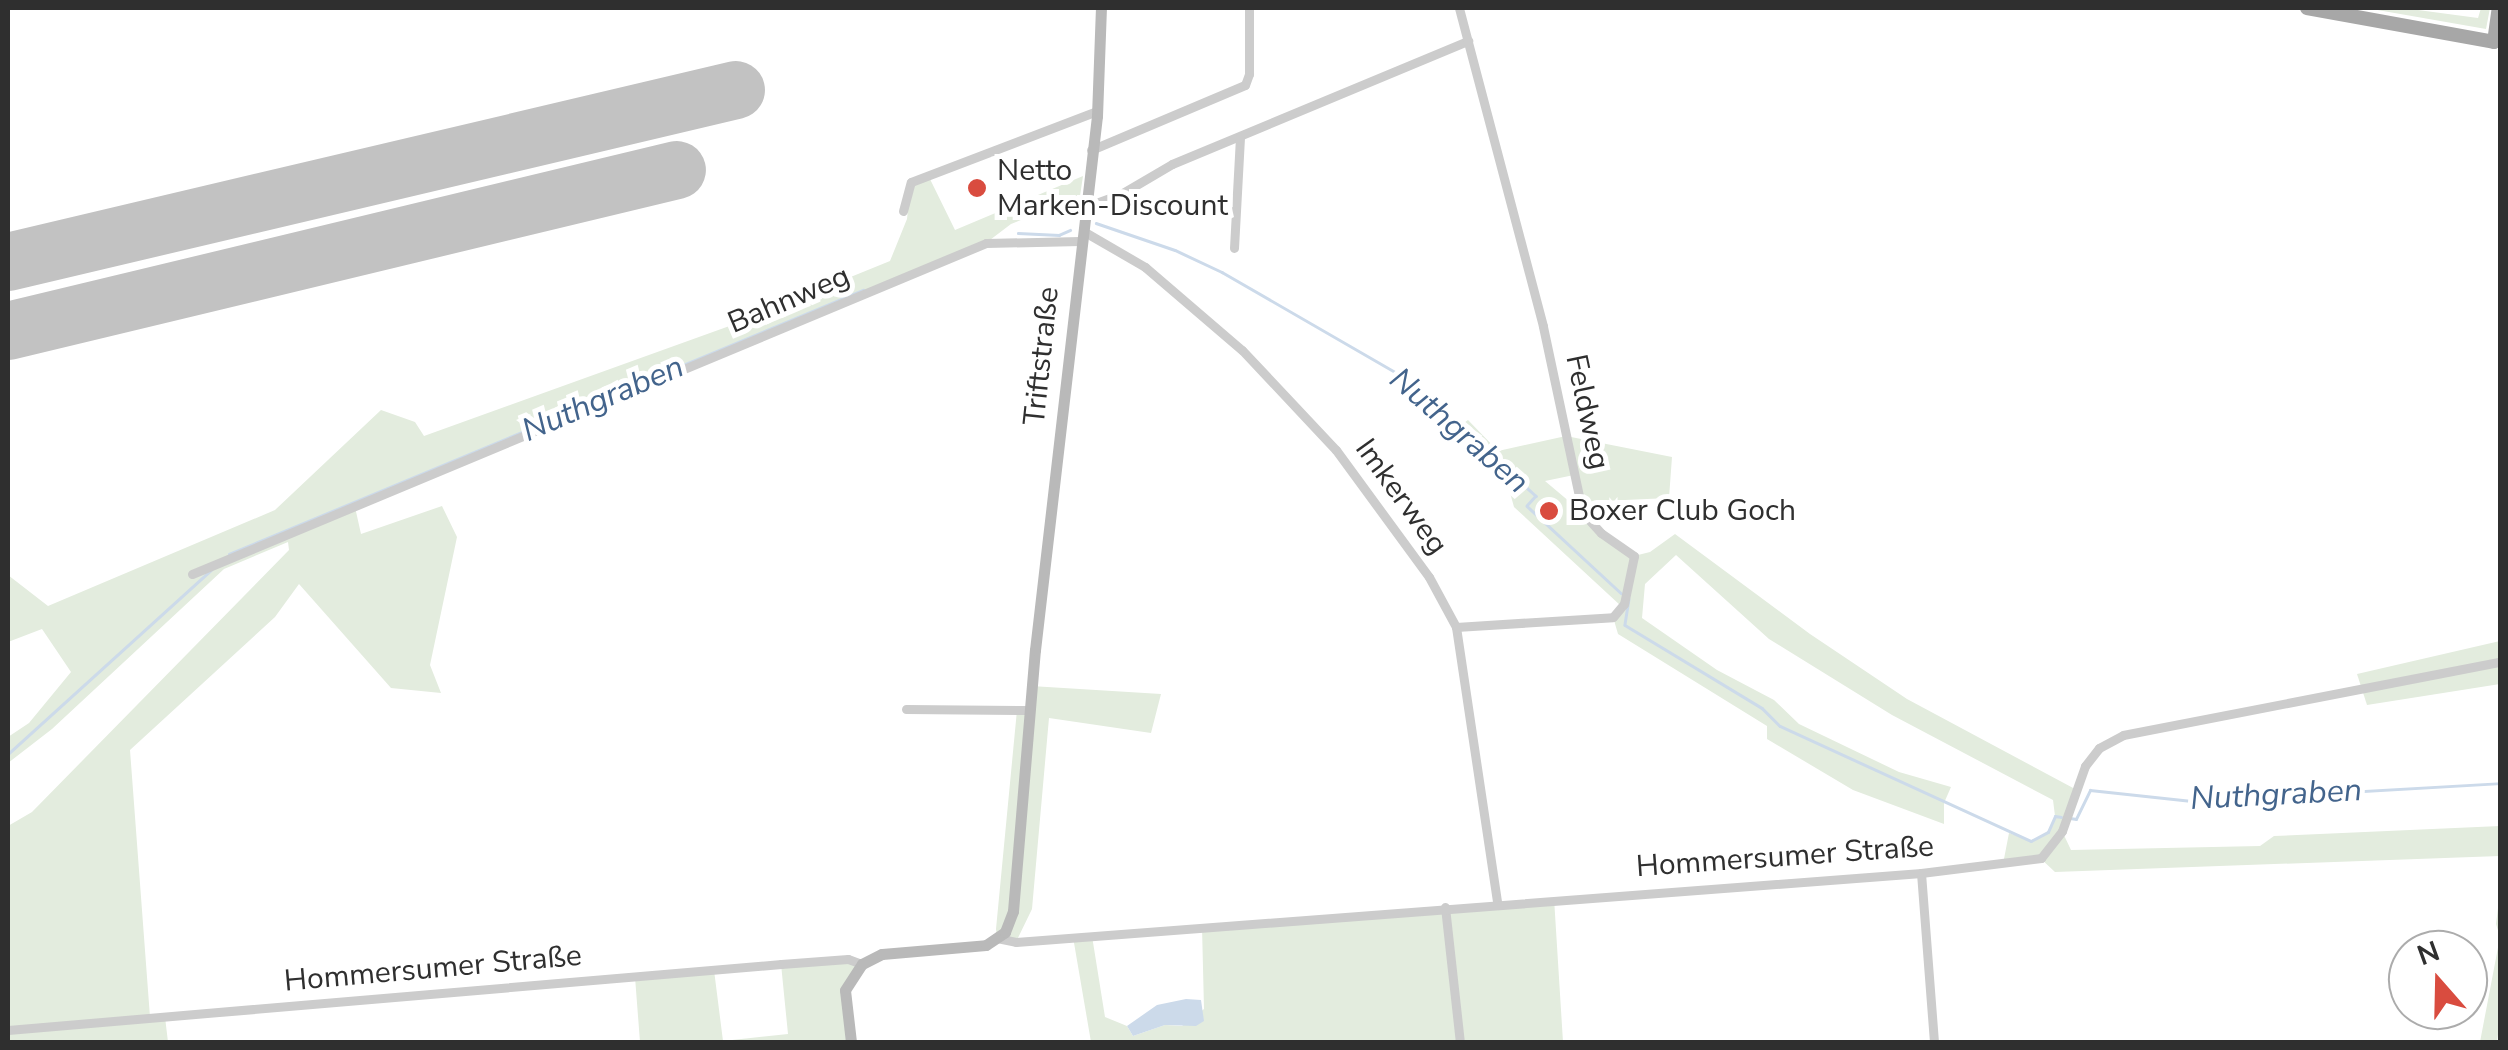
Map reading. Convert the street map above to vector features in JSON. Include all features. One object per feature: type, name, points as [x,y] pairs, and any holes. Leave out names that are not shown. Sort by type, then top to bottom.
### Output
[{"type":"main road","points":[[2307,8],[2498,43],[2500,8]]},
{"type":"street","name":"Triftstraße","points":[[997,938],[1009,926],[1014,911],[1028,710],[1097,110],[1101,8]]},
{"type":"street","points":[[1091,150],[1245,85],[1249,8]]},
{"type":"street","name":"Feldweg","points":[[1456,627],[1598,621],[1613,617],[1624,604],[1634,556],[1601,533],[1585,515],[1578,496],[1544,326],[1459,8]]},
{"type":"street","points":[[1084,201],[1096,203],[1121,194],[1172,164],[1468,41]]},
{"type":"street","points":[[904,212],[911,182],[1097,110]]},
{"type":"street","points":[[1234,248],[1240,137]]},
{"type":"street","name":"Imkerweg","points":[[1080,235],[1144,267],[1244,352],[1336,450],[1392,523],[1456,627],[1497,902]]},
{"type":"street","name":"Bahnweg","points":[[192,574],[986,243],[1080,235]]},
{"type":"street","name":"Hommersumer Straße","points":[[997,938],[1016,942],[1497,902],[1922,873],[2041,858],[2062,831],[2085,766],[2099,748],[2123,735],[2500,662]]},
{"type":"street","points":[[906,709],[1028,710]]},
{"type":"street","points":[[1922,873],[1934,1042]]},
{"type":"street","points":[[1445,907],[1460,1042]]},
{"type":"street","points":[[851,1042],[845,990],[862,964],[882,954],[977,947],[997,938]]},
{"type":"street","name":"Hommersumer Straße","points":[[8,1030],[781,964],[848,960],[862,964]]},
{"type":"shaded area","points":[[2366,8],[2403,8],[2478,18],[2481,8],[2490,8],[2486,29]]},
{"type":"shaded area","points":[[928,175],[955,230],[1083,176],[1080,196],[1011,224],[986,243],[355,507],[361,534],[442,506],[457,537],[430,665],[441,693],[391,688],[299,584],[275,617],[130,750],[150,1017],[165,1017],[168,1042],[8,1042],[8,826],[32,812],[289,550],[288,542],[224,569],[52,729],[8,763],[8,737],[29,723],[71,672],[42,629],[8,642],[8,575],[48,606],[275,510],[381,410],[415,422],[424,436],[735,324],[890,261],[907,219],[911,182]]},
{"type":"shaded area","points":[[1468,420],[1498,451],[1566,436],[1672,457],[1669,498],[1581,502],[1574,475],[1545,481],[1634,556],[1650,552],[1675,534],[1810,634],[1907,699],[2075,789],[2062,831],[2071,850],[2260,846],[2274,836],[2500,826],[2500,856],[2055,872],[2040,858],[2003,864],[2009,833],[2031,841],[2048,832],[2055,816],[2053,800],[1892,715],[1769,639],[1676,555],[1645,584],[1642,618],[1717,670],[1774,700],[1799,724],[1899,772],[1951,787],[1944,803],[1944,824],[1853,790],[1767,739],[1767,726],[1618,634],[1613,617],[1621,606],[1514,507],[1509,489],[1453,431]]},
{"type":"shaded area","points":[[2500,641],[2500,684],[2367,705],[2357,674]]},
{"type":"shaded area","points":[[1031,686],[1161,694],[1151,733],[1049,718],[1032,909],[1016,942],[997,938],[996,929],[1017,710],[1028,710]]},
{"type":"shaded area","points":[[2500,892],[2500,937],[2496,924]]},
{"type":"shaded area","points":[[1554,898],[1563,1042],[1091,1042],[1073,937],[1092,936],[1105,1017],[1127,1026],[1133,1036],[1165,1025],[1182,1026],[1204,1009],[1202,927]]},
{"type":"shaded area","points":[[2500,937],[2497,1042],[2480,1042],[2482,1030],[2488,1030],[2488,1000]]},
{"type":"shaded area","points":[[848,959],[862,964],[848,981],[851,1042],[640,1042],[635,977],[714,970],[723,1041],[788,1034],[781,964]]},
{"type":"water","points":[[1201,1000],[1204,1021],[1196,1026],[1165,1025],[1133,1036],[1127,1026],[1157,1005]]},
{"type":"waterway","name":"Nuthgraben","points":[[1096,223],[1175,250],[1222,272],[1409,380],[1536,496],[1527,506],[1621,593]]},
{"type":"waterway","name":"Nuthgraben","points":[[1018,233],[1059,235],[1070,230]]},
{"type":"waterway","name":"Nuthgraben","points":[[229,554],[863,290]]},
{"type":"waterway","name":"Nuthgraben","points":[[8,754],[211,570]]},
{"type":"waterway","name":"Nuthgraben","points":[[1629,599],[1625,625],[1762,708],[1780,726],[2031,841],[2048,832],[2055,816],[2061,817]]},
{"type":"waterway","name":"Nuthgraben","points":[[2070,818],[2076,819],[2090,790],[2191,801],[2500,783]]},
{"type":"runway","points":[[8,262],[736,90]]},
{"type":"runway","points":[[8,331],[677,170]]},
{"type":"place","name":"Netto Marken-Discount","points":[[977,188]]},
{"type":"place","name":"Boxer Club Goch","points":[[1549,511]]}]
